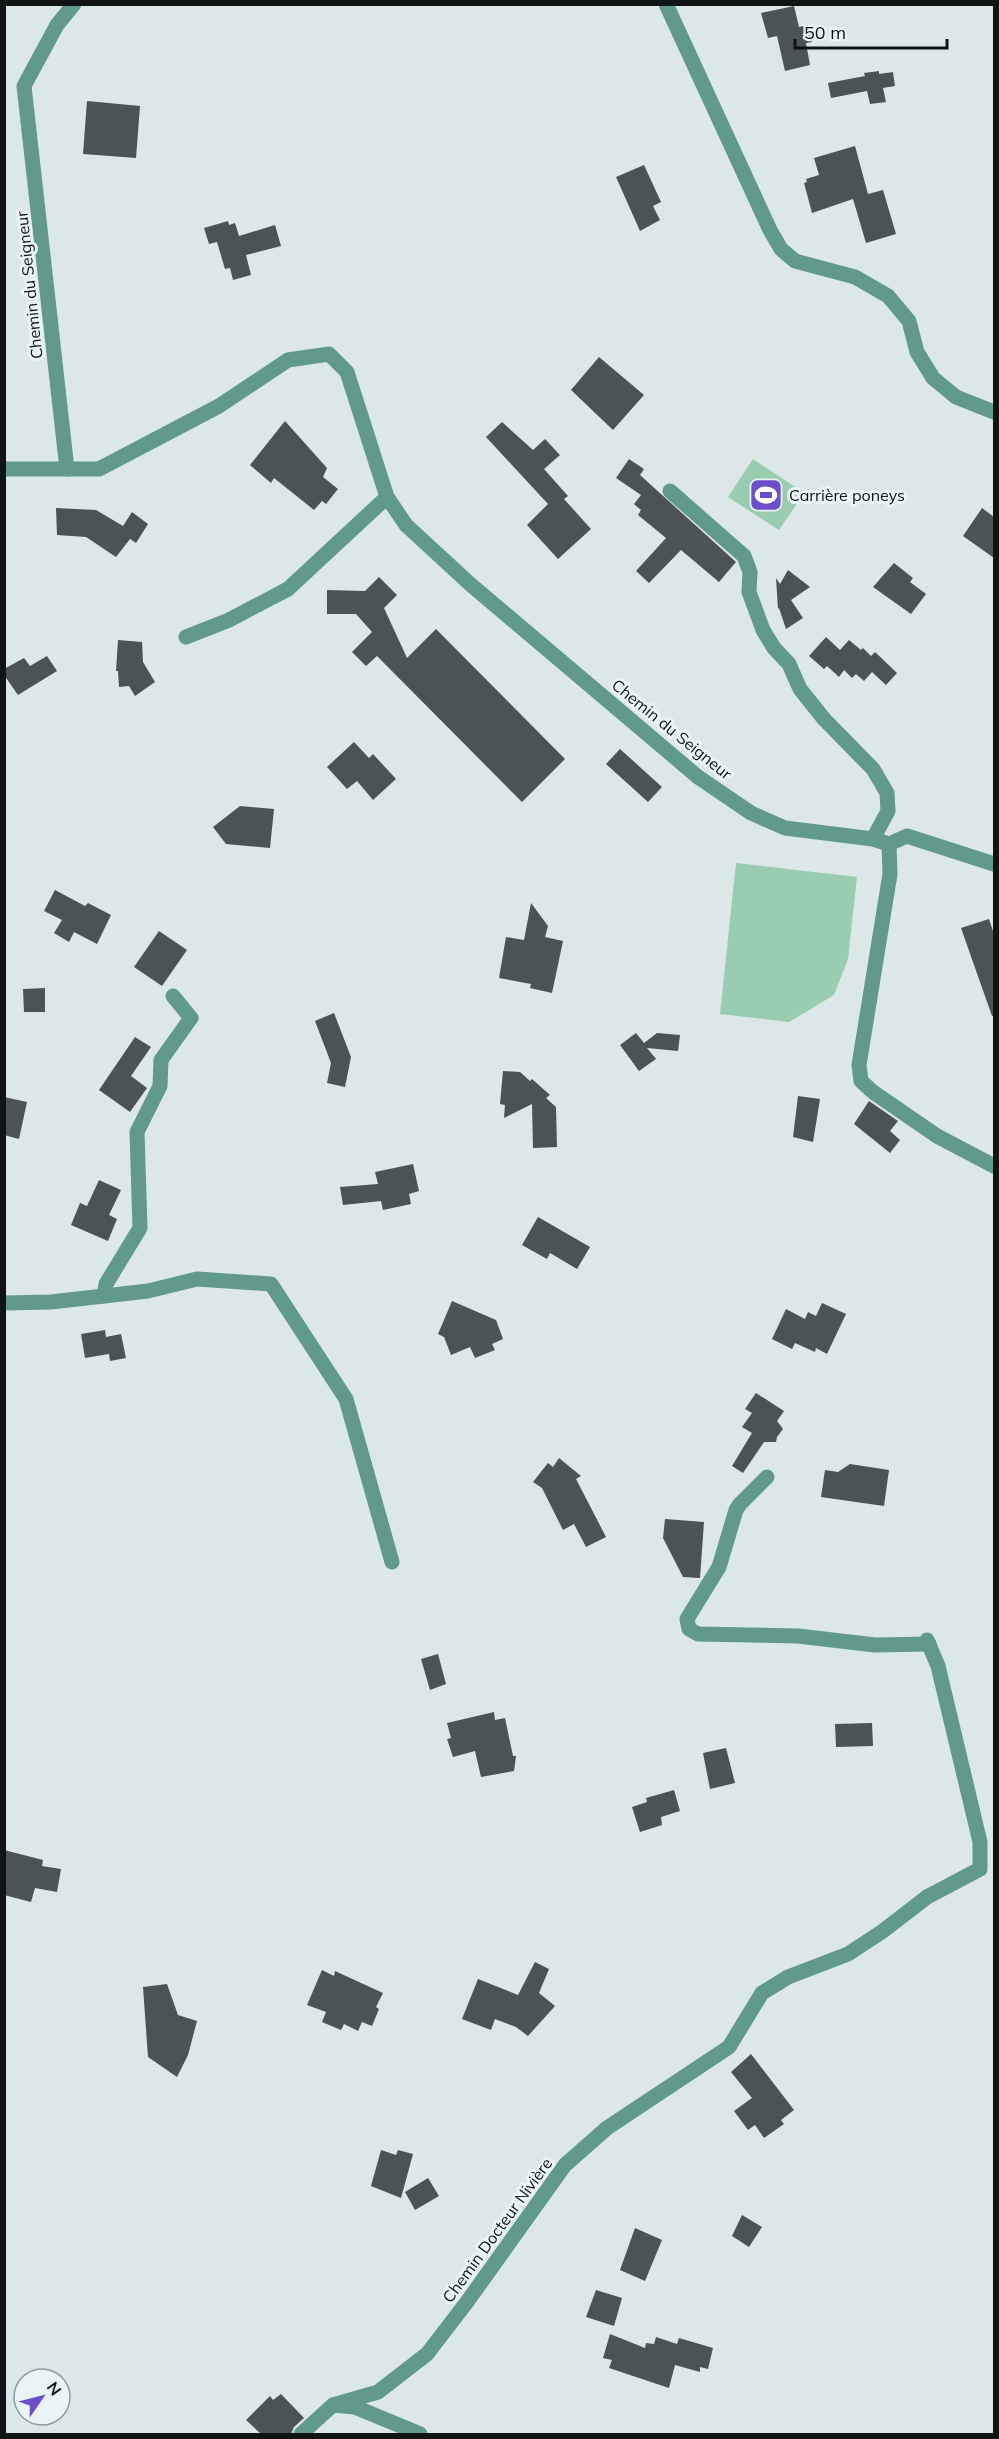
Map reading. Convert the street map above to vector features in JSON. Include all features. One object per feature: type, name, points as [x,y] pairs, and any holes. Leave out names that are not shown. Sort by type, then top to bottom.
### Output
[{"type":"street","name":"Chemin du Seigneur","points":[[67,469],[24,86],[57,25],[74,4]]},
{"type":"street","points":[[666,4],[770,230],[781,249],[795,261],[855,278],[888,297],[909,321],[917,352],[933,378],[956,397],[994,412]]},
{"type":"street","name":"Chemin du Seigneur","points":[[4,469],[99,468],[219,406],[288,360],[329,354],[347,372],[387,497],[406,525],[470,584],[698,777],[751,813],[784,828],[873,839],[889,844],[907,836],[994,864]]},
{"type":"street","points":[[670,491],[744,556],[750,572],[749,592],[763,630],[774,648],[789,664],[800,689],[824,720],[873,769],[887,793],[888,811],[873,839]]},
{"type":"street","points":[[186,637],[229,620],[288,589],[387,497]]},
{"type":"street","points":[[889,844],[890,874],[859,1065],[861,1081],[936,1136],[994,1166]]},
{"type":"street","points":[[104,1296],[106,1284],[140,1228],[137,1132],[160,1086],[161,1060],[191,1017],[173,996]]},
{"type":"street","points":[[4,1303],[51,1302],[148,1291],[197,1279],[271,1284],[346,1399],[392,1562]]},
{"type":"street","name":"Chemin Docteur Nivière","points":[[333,2405],[378,2391],[426,2354],[467,2302],[565,2165],[607,2128],[729,2047],[762,1993],[788,1977],[848,1954],[883,1931],[927,1897],[980,1869],[980,1842],[938,1666],[928,1642],[875,1645],[798,1636],[698,1634],[689,1629],[687,1619],[724,1554],[736,1510],[766,1477]]},
{"type":"street","points":[[301,2434],[333,2405],[356,2407],[420,2434]]},
{"type":"green space","name":"Carrière poneys","points":[[753,459],[804,493],[779,530],[728,497]]},
{"type":"green space","points":[[736,863],[857,877],[848,959],[834,995],[789,1022],[720,1014]]},
{"type":"building","points":[[794,6],[799,27],[809,25],[812,42],[806,43],[810,65],[785,71],[777,36],[768,38],[761,13]]},
{"type":"building","points":[[879,71],[879,74],[893,72],[895,86],[883,88],[886,102],[870,104],[867,91],[831,98],[828,83]]},
{"type":"building","points":[[87,101],[140,106],[136,158],[83,154]]},
{"type":"building","points":[[855,146],[868,194],[883,190],[896,234],[866,243],[853,199],[812,213],[804,183],[807,182],[806,179],[819,175],[814,158]]},
{"type":"building","points":[[644,165],[661,202],[653,206],[660,220],[640,231],[616,177]]},
{"type":"building","points":[[228,221],[229,225],[235,223],[239,236],[275,225],[281,246],[246,255],[251,275],[233,280],[230,268],[225,269],[217,242],[209,244],[204,228]]},
{"type":"building","points":[[599,357],[644,395],[613,430],[571,390]]},
{"type":"building","points":[[285,421],[327,468],[323,477],[338,489],[326,504],[322,501],[314,510],[274,478],[271,483],[250,465]]},
{"type":"building","points":[[502,422],[533,450],[545,439],[560,455],[544,469],[568,496],[564,499],[591,529],[558,559],[527,525],[548,504],[486,437]]},
{"type":"building","points":[[629,459],[644,469],[640,475],[736,562],[719,582],[681,550],[649,583],[636,571],[666,538],[638,515],[641,510],[634,504],[641,495],[616,478]]},
{"type":"building","points":[[56,508],[96,510],[123,526],[132,512],[148,524],[136,543],[130,539],[116,557],[86,537],[57,535]]},
{"type":"building","points":[[982,508],[994,517],[994,558],[963,536]]},
{"type":"building","points":[[894,563],[913,578],[910,582],[926,594],[911,614],[873,587]]},
{"type":"building","points":[[788,570],[810,587],[791,600],[803,618],[786,629],[778,609],[776,578],[780,584]]},
{"type":"building","points":[[379,577],[397,595],[384,608],[407,658],[436,629],[565,759],[522,802],[377,656],[366,666],[352,652],[372,632],[356,614],[327,614],[327,590],[365,591]]},
{"type":"building","points":[[826,637],[840,650],[849,640],[871,656],[875,652],[897,673],[886,685],[872,672],[864,681],[856,674],[852,678],[844,670],[839,677],[827,666],[824,669],[809,656]]},
{"type":"building","points":[[118,640],[142,642],[143,662],[155,682],[135,696],[129,686],[119,687],[118,671],[116,671]]},
{"type":"building","points":[[47,656],[57,671],[18,695],[4,675],[4,669],[24,658],[30,666]]},
{"type":"building","points":[[354,742],[369,758],[373,754],[396,779],[373,800],[357,781],[347,789],[327,767]]},
{"type":"building","points":[[620,749],[662,787],[648,802],[606,764]]},
{"type":"building","points":[[240,806],[274,809],[270,848],[226,844],[213,827]]},
{"type":"building","points":[[55,890],[85,906],[88,903],[111,915],[97,944],[74,932],[69,942],[54,933],[62,920],[44,911]]},
{"type":"building","points":[[531,903],[548,926],[545,937],[563,941],[552,993],[530,988],[531,984],[499,978],[506,937],[524,940]]},
{"type":"building","points":[[989,919],[994,934],[994,1016],[992,1016],[961,928]]},
{"type":"building","points":[[159,931],[187,950],[162,986],[134,967]]},
{"type":"building","points":[[45,988],[45,1012],[24,1012],[23,989]]},
{"type":"building","points":[[334,1013],[351,1057],[345,1087],[327,1083],[331,1063],[315,1021]]},
{"type":"building","points":[[636,1033],[644,1043],[657,1033],[680,1035],[678,1051],[647,1048],[656,1059],[639,1071],[620,1045]]},
{"type":"building","points":[[135,1037],[151,1047],[131,1076],[147,1088],[130,1112],[99,1090]]},
{"type":"building","points":[[503,1071],[520,1072],[550,1095],[546,1098],[556,1107],[557,1147],[533,1148],[532,1104],[504,1118],[505,1105],[500,1104]]},
{"type":"building","points":[[798,1096],[820,1099],[813,1142],[793,1137]]},
{"type":"building","points":[[4,1097],[27,1102],[19,1139],[4,1135]]},
{"type":"building","points":[[869,1101],[898,1121],[890,1131],[900,1140],[890,1153],[854,1124]]},
{"type":"building","points":[[413,1164],[419,1191],[409,1194],[411,1204],[383,1210],[381,1201],[343,1205],[340,1187],[378,1184],[375,1172]]},
{"type":"building","points":[[99,1180],[121,1190],[109,1215],[117,1219],[108,1241],[71,1225],[80,1203],[87,1206]]},
{"type":"building","points":[[538,1217],[590,1247],[577,1269],[550,1253],[547,1259],[522,1245]]},
{"type":"building","points":[[452,1301],[496,1320],[503,1339],[492,1344],[495,1350],[475,1358],[470,1347],[451,1355],[444,1337],[438,1334]]},
{"type":"building","points":[[822,1303],[846,1314],[827,1354],[816,1348],[815,1352],[795,1343],[792,1349],[772,1339],[786,1309],[805,1319],[808,1312],[816,1316]]},
{"type":"building","points":[[105,1330],[106,1337],[121,1334],[126,1358],[110,1361],[109,1354],[85,1358],[81,1334]]},
{"type":"building","points":[[756,1393],[784,1411],[777,1421],[783,1429],[776,1442],[764,1442],[743,1473],[732,1466],[752,1433],[742,1427],[752,1413],[745,1409]]},
{"type":"building","points":[[559,1458],[581,1476],[576,1479],[606,1537],[586,1547],[574,1524],[563,1530],[542,1488],[533,1482],[548,1463],[553,1467]]},
{"type":"building","points":[[850,1464],[889,1470],[884,1506],[821,1497],[825,1470],[838,1472]]},
{"type":"building","points":[[665,1519],[704,1522],[700,1578],[683,1577],[663,1538]]},
{"type":"building","points":[[438,1654],[446,1684],[430,1690],[421,1659]]},
{"type":"building","points":[[494,1712],[495,1720],[505,1718],[513,1756],[516,1756],[514,1771],[481,1777],[475,1751],[453,1757],[447,1739],[451,1738],[447,1723]]},
{"type":"building","points":[[872,1723],[873,1746],[836,1747],[835,1724]]},
{"type":"building","points":[[726,1748],[735,1783],[710,1789],[703,1753]]},
{"type":"building","points":[[674,1790],[680,1811],[661,1817],[662,1825],[640,1832],[632,1807],[647,1802],[646,1798]]},
{"type":"building","points":[[4,1850],[43,1860],[42,1866],[61,1869],[57,1892],[35,1888],[31,1902],[4,1895]]},
{"type":"building","points":[[535,1962],[549,1969],[539,1993],[555,2006],[528,2036],[516,2027],[495,2019],[491,2030],[462,2019],[478,1979],[518,1995]]},
{"type":"building","points":[[322,1970],[334,1976],[335,1971],[383,1993],[376,2007],[379,2009],[372,2026],[362,2022],[358,2031],[344,2024],[341,2030],[322,2022],[326,2012],[307,2005]]},
{"type":"building","points":[[167,1984],[178,2015],[197,2021],[188,2055],[177,2077],[148,2057],[143,1987]]},
{"type":"building","points":[[751,2054],[794,2110],[781,2120],[784,2124],[764,2138],[755,2125],[748,2130],[734,2111],[752,2098],[731,2072]]},
{"type":"building","points":[[381,2150],[396,2155],[398,2150],[413,2154],[401,2198],[371,2186]]},
{"type":"building","points":[[428,2178],[439,2196],[415,2210],[405,2192]]},
{"type":"building","points":[[742,2215],[762,2227],[749,2247],[732,2236]]},
{"type":"building","points":[[635,2228],[662,2240],[645,2281],[620,2270]]},
{"type":"building","points":[[596,2290],[622,2298],[614,2326],[586,2317]]},
{"type":"building","points":[[610,2334],[645,2348],[646,2343],[654,2344],[656,2337],[677,2344],[679,2338],[713,2348],[708,2369],[700,2367],[700,2372],[675,2365],[669,2388],[609,2368],[612,2360],[603,2358]]},
{"type":"building","points":[[281,2394],[304,2418],[294,2427],[291,2434],[261,2434],[246,2420],[270,2396],[273,2400]]},
{"type":"place","name":"Carrière poneys","points":[[766,495]]}]
